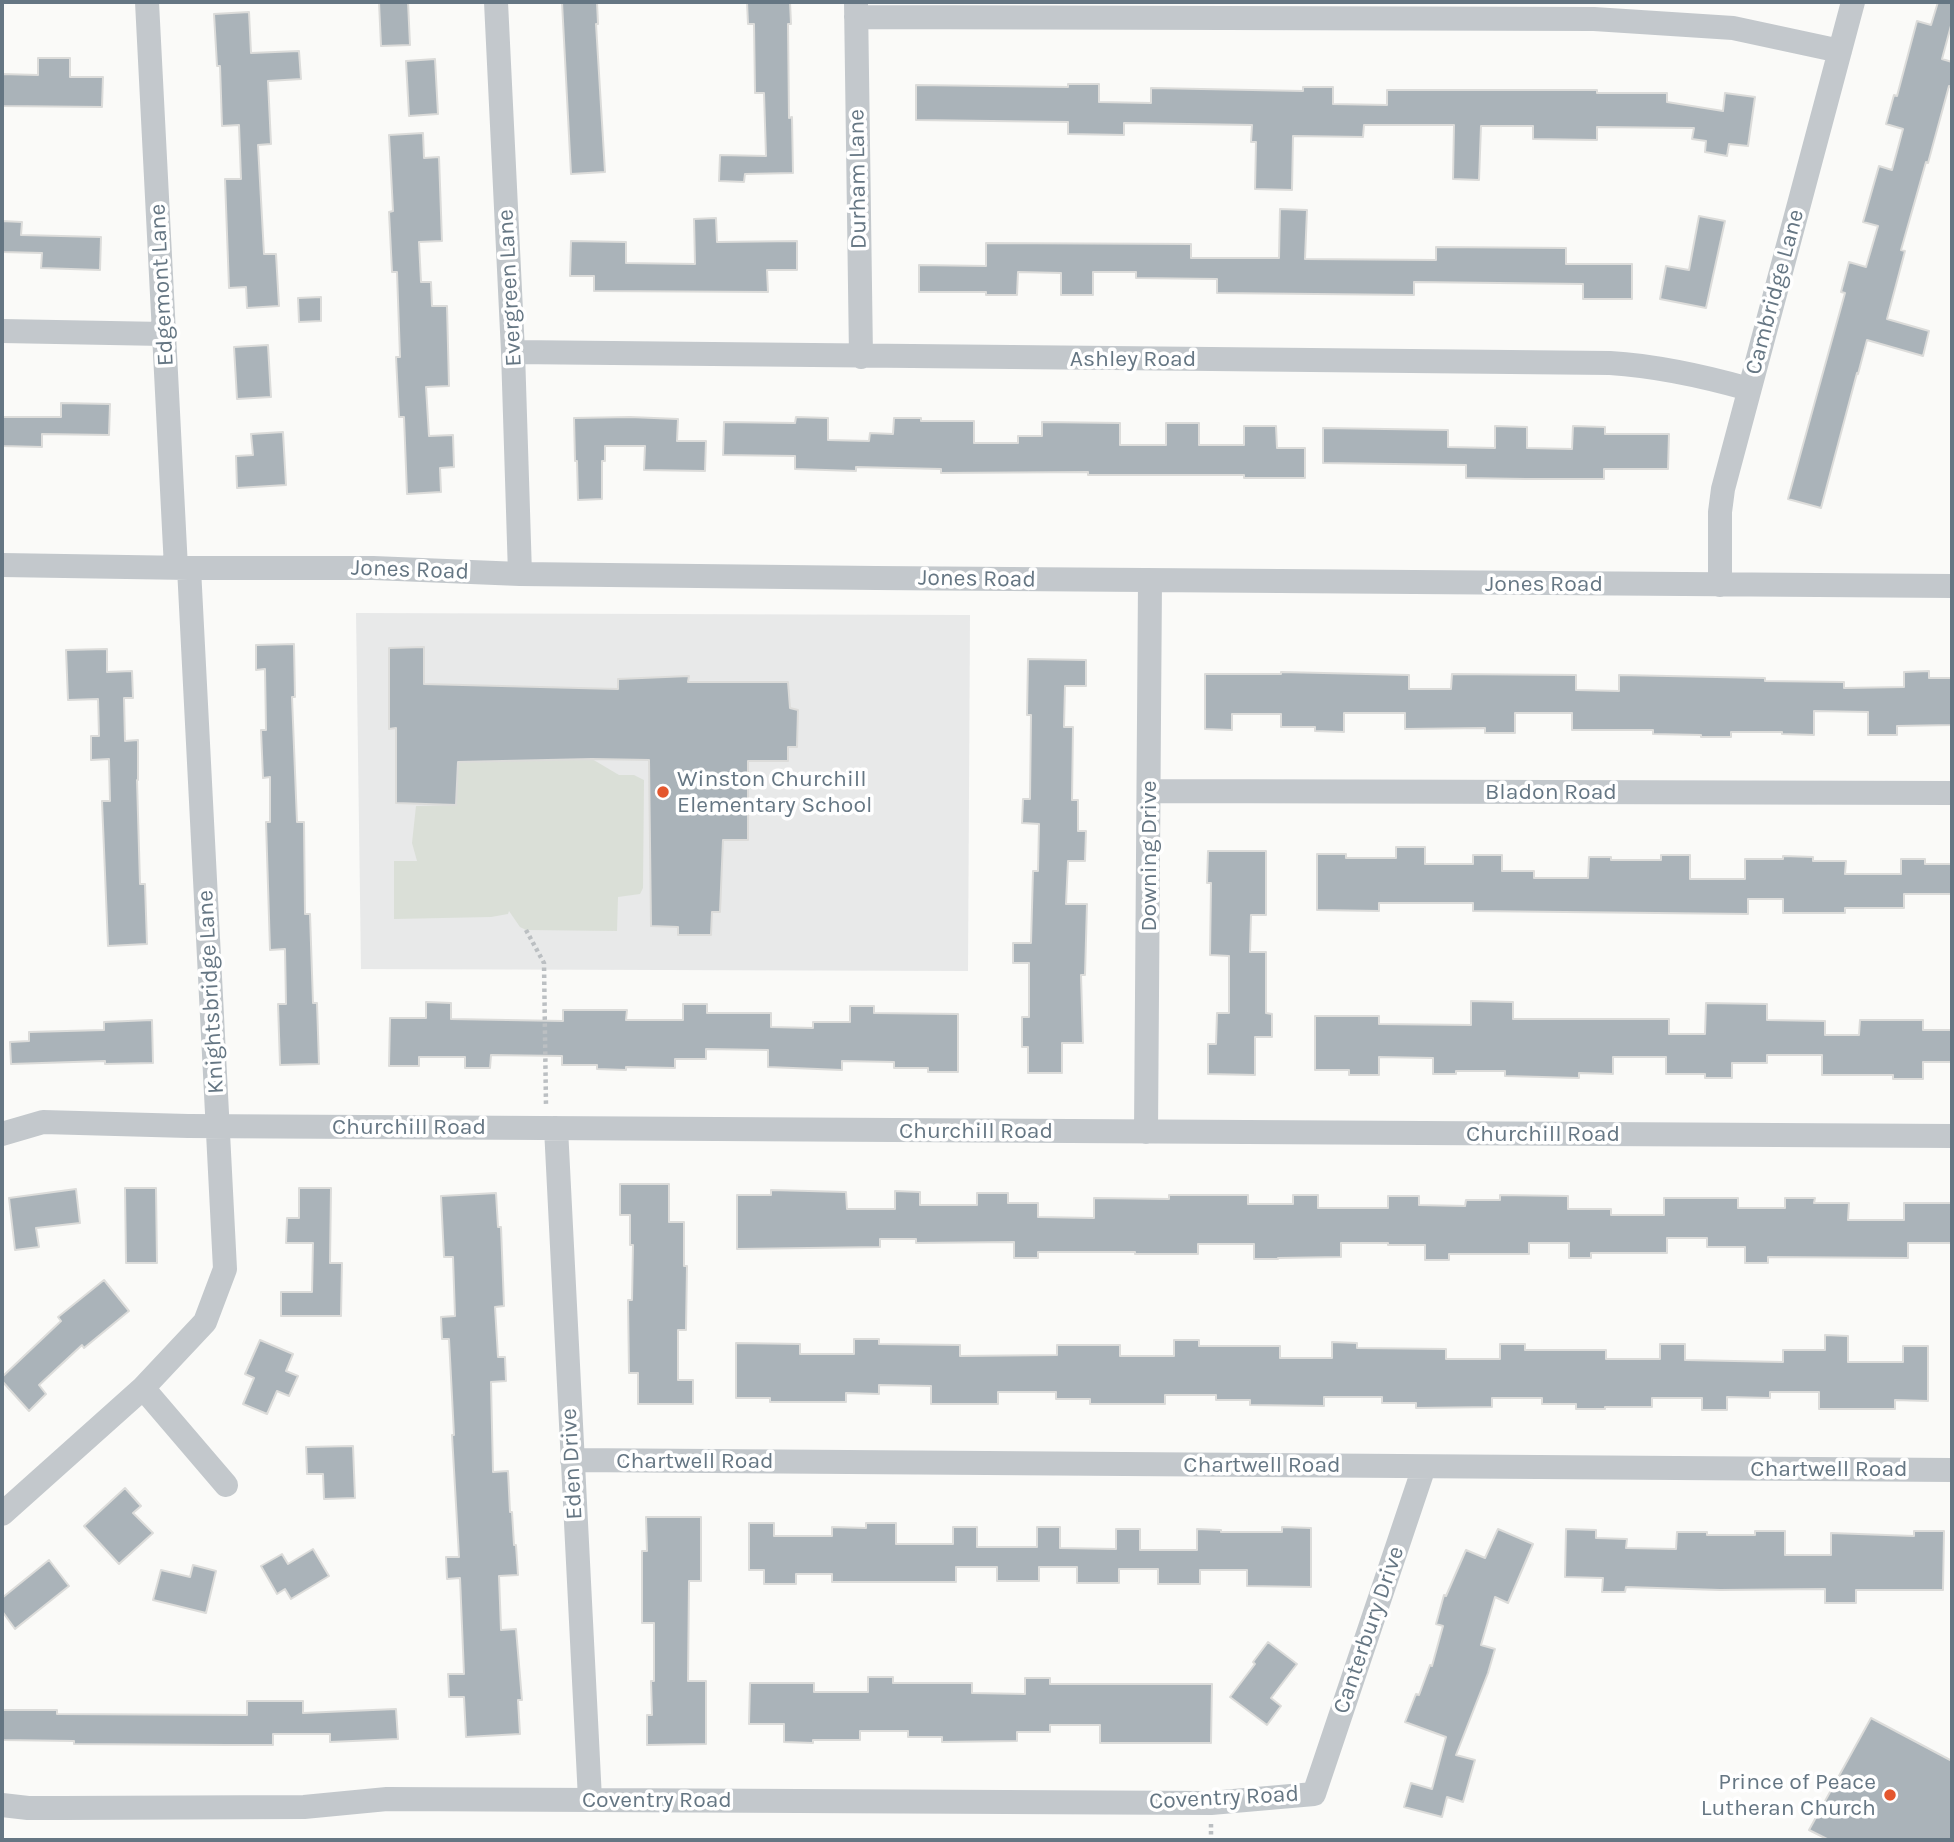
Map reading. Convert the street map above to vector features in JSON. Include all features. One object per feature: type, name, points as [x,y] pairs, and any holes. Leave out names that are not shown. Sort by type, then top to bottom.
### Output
[{"type":"street","name":"Edgemont Lane","points":[[147,2],[164,334],[182,568]]},
{"type":"street","name":"Evergreen Lane","points":[[496,2],[513,352],[520,574]]},
{"type":"street","name":"Cambridge Lane","points":[[1720,586],[1720,512],[1723,489],[1853,2]]},
{"type":"street","points":[[856,10],[1594,19],[1733,28],[1840,51]]},
{"type":"street","name":"Durham Lane","points":[[856,10],[861,357]]},
{"type":"street","points":[[2,331],[164,334]]},
{"type":"street","name":"Ashley Road","points":[[513,352],[1610,363],[1680,371],[1749,388]]},
{"type":"street","name":"Jones Road","points":[[2,565],[373,568],[520,574],[1150,581],[1952,586]]},
{"type":"street","name":"Knightsbridge Lane","points":[[2,1514],[143,1388],[205,1322],[225,1269],[182,568]]},
{"type":"street","name":"Downing Drive","points":[[1146,1132],[1150,581]]},
{"type":"street","name":"Bladon Road","points":[[1149,791],[1952,793]]},
{"type":"street","name":"Churchill Road","points":[[2,1134],[43,1122],[218,1126],[1952,1136]]},
{"type":"street","name":"Eden Drive","points":[[551,1128],[590,1800]]},
{"type":"street","points":[[143,1388],[226,1485]]},
{"type":"street","name":"Chartwell Road","points":[[572,1460],[1952,1470]]},
{"type":"street","name":"Canterbury Drive","points":[[1314,1794],[1424,1467]]},
{"type":"street","name":"Coventry Road","points":[[2,1805],[28,1808],[304,1807],[387,1799],[1211,1803],[1314,1794]]},
{"type":"path","points":[[526,930],[544,963],[551,1128]]},
{"type":"shaded area","name":"Winston Churchill Elementary School","points":[[356,613],[970,615],[968,971],[361,969]]},
{"type":"shaded area","points":[[592,759],[619,775],[634,775],[644,780],[643,888],[640,894],[618,897],[617,931],[526,930],[520,927],[509,911],[508,914],[491,917],[394,919],[394,861],[417,861],[412,843],[416,806],[456,805],[457,762]]},
{"type":"building","points":[[379,2],[408,2],[410,45],[381,46]]},
{"type":"building","points":[[562,2],[597,2],[605,172],[571,174]]},
{"type":"building","points":[[747,2],[790,2],[789,118],[792,117],[793,173],[745,174],[744,182],[719,181],[720,155],[766,156],[764,93],[755,93],[754,24],[748,24]]},
{"type":"building","points":[[1938,2],[1952,2],[1952,22],[1942,59],[1952,62],[1952,87],[1949,86],[1901,250],[1905,251],[1887,319],[1929,331],[1923,356],[1867,340],[1821,508],[1788,499],[1845,293],[1841,292],[1849,262],[1866,267],[1878,226],[1863,222],[1879,166],[1892,170],[1903,129],[1886,124],[1894,95],[1897,96],[1917,21],[1931,25]]},
{"type":"building","points":[[249,12],[251,53],[299,51],[301,79],[268,81],[271,144],[258,145],[264,254],[276,254],[279,306],[247,308],[246,287],[229,288],[225,179],[241,179],[239,125],[222,126],[220,66],[217,66],[214,14]]},
{"type":"building","points":[[38,58],[70,58],[70,77],[103,77],[102,107],[2,106],[2,74],[38,75]]},
{"type":"building","points":[[435,59],[438,114],[409,116],[406,61]]},
{"type":"building","points":[[1068,84],[1099,84],[1099,102],[1151,103],[1151,88],[1303,91],[1303,87],[1333,87],[1333,104],[1387,105],[1387,90],[1597,90],[1597,93],[1667,93],[1667,102],[1723,111],[1725,93],[1755,97],[1748,146],[1729,144],[1727,156],[1705,152],[1706,141],[1692,139],[1694,128],[1597,127],[1597,140],[1533,139],[1533,126],[1481,126],[1479,180],[1453,179],[1454,125],[1364,125],[1363,137],[1293,136],[1292,190],[1255,189],[1256,142],[1251,142],[1252,125],[1124,123],[1124,135],[1068,134],[1068,122],[916,120],[916,85],[1068,87]]},
{"type":"building","points":[[423,133],[424,158],[439,157],[442,241],[419,242],[421,282],[431,282],[432,306],[447,306],[449,386],[426,387],[429,436],[453,435],[454,467],[440,468],[441,492],[407,494],[404,417],[399,417],[396,357],[400,357],[397,272],[392,272],[389,212],[393,211],[389,135]]},
{"type":"building","points":[[1280,209],[1307,210],[1305,259],[1436,260],[1436,247],[1566,248],[1566,264],[1632,264],[1632,299],[1583,299],[1583,284],[1414,282],[1414,295],[1217,293],[1217,279],[1136,278],[1136,272],[1093,272],[1093,295],[1061,295],[1061,273],[1018,272],[1017,295],[919,292],[919,265],[986,266],[986,243],[1191,244],[1191,258],[1279,258]]},
{"type":"building","points":[[1699,216],[1725,221],[1706,308],[1660,299],[1666,266],[1689,270]]},
{"type":"building","points":[[716,218],[717,242],[797,241],[797,270],[767,270],[768,292],[594,291],[594,276],[570,276],[571,241],[626,242],[626,263],[695,264],[694,219]]},
{"type":"building","points":[[2,221],[22,222],[21,235],[101,237],[100,270],[41,268],[42,253],[2,252]]},
{"type":"building","points":[[321,297],[321,321],[299,322],[298,298]]},
{"type":"building","points":[[268,345],[271,397],[237,399],[234,347]]},
{"type":"building","points":[[61,403],[110,404],[109,435],[42,434],[42,447],[2,446],[2,417],[61,417]]},
{"type":"building","points":[[796,417],[828,418],[828,440],[869,441],[870,433],[893,434],[894,418],[974,421],[974,443],[1018,443],[1018,436],[1042,436],[1042,422],[1120,423],[1120,445],[1166,445],[1166,423],[1199,423],[1199,445],[1244,445],[1244,426],[1276,426],[1277,448],[1305,448],[1305,478],[1244,478],[1244,475],[1088,475],[1088,472],[941,473],[941,469],[856,467],[856,471],[795,469],[795,456],[723,455],[724,422],[795,423]]},
{"type":"building","points":[[574,418],[678,419],[677,441],[706,441],[705,471],[644,470],[645,446],[605,446],[605,461],[602,461],[602,499],[578,500]]},
{"type":"building","points":[[1495,426],[1527,427],[1527,448],[1572,449],[1573,426],[1605,427],[1605,434],[1669,434],[1668,469],[1604,469],[1604,479],[1466,478],[1466,465],[1323,463],[1323,428],[1448,430],[1448,447],[1495,448]]},
{"type":"building","points":[[283,432],[286,485],[237,488],[236,456],[253,455],[251,434]]},
{"type":"building","points":[[294,644],[295,697],[292,697],[297,822],[304,822],[305,914],[310,914],[313,1003],[317,1003],[319,1064],[280,1065],[278,1004],[286,1004],[285,949],[270,950],[266,822],[270,822],[270,777],[263,778],[261,730],[266,730],[265,669],[256,670],[256,645]]},
{"type":"building","points":[[424,647],[424,684],[618,689],[618,679],[689,676],[688,682],[788,682],[790,708],[798,710],[797,747],[788,747],[788,761],[748,761],[748,840],[723,840],[720,912],[712,912],[711,935],[678,935],[678,927],[651,926],[649,760],[458,762],[456,805],[396,803],[396,728],[389,729],[389,648]]},
{"type":"building","points":[[107,649],[107,672],[132,671],[133,698],[124,698],[125,741],[138,740],[140,884],[145,884],[147,944],[108,946],[102,801],[110,801],[109,759],[91,760],[91,736],[99,736],[98,699],[68,700],[66,650]]},
{"type":"building","points":[[1028,659],[1086,660],[1086,686],[1065,686],[1064,727],[1073,727],[1072,800],[1078,800],[1078,831],[1086,831],[1085,861],[1068,861],[1066,904],[1087,904],[1085,975],[1081,975],[1083,1043],[1062,1043],[1062,1073],[1028,1073],[1028,1047],[1022,1047],[1022,1017],[1029,1017],[1029,963],[1013,963],[1013,943],[1031,943],[1033,871],[1038,871],[1039,824],[1022,823],[1023,799],[1030,799],[1031,715],[1027,715]]},
{"type":"building","points":[[1929,671],[1929,678],[1952,678],[1952,725],[1897,726],[1897,735],[1868,735],[1868,712],[1814,711],[1814,735],[1731,732],[1731,737],[1701,737],[1653,734],[1653,730],[1572,730],[1572,713],[1515,713],[1515,733],[1485,733],[1485,728],[1405,729],[1405,713],[1344,713],[1344,732],[1315,731],[1315,727],[1281,727],[1281,714],[1232,714],[1232,730],[1205,729],[1205,674],[1281,672],[1409,675],[1409,689],[1451,689],[1452,674],[1576,675],[1576,690],[1619,691],[1619,675],[1844,682],[1844,688],[1904,687],[1904,672]]},
{"type":"building","points":[[1396,847],[1425,847],[1425,864],[1473,864],[1473,855],[1502,855],[1502,871],[1534,871],[1534,878],[1588,878],[1589,857],[1661,860],[1661,855],[1690,855],[1690,879],[1745,879],[1745,859],[1813,857],[1813,861],[1846,861],[1845,874],[1901,874],[1901,859],[1925,859],[1925,864],[1952,864],[1952,894],[1904,894],[1904,908],[1845,908],[1845,913],[1783,913],[1783,899],[1748,899],[1748,914],[1473,911],[1473,903],[1379,903],[1379,911],[1317,910],[1317,854],[1346,854],[1346,858],[1396,858]]},
{"type":"building","points":[[1208,851],[1266,851],[1266,915],[1251,915],[1250,952],[1266,952],[1266,1013],[1272,1014],[1272,1037],[1255,1037],[1255,1075],[1208,1074],[1208,1044],[1216,1044],[1217,1013],[1229,1013],[1229,956],[1210,955],[1211,883],[1207,883]]},
{"type":"building","points":[[1471,1001],[1513,1002],[1513,1019],[1669,1019],[1669,1034],[1705,1034],[1706,1003],[1767,1004],[1767,1020],[1825,1021],[1825,1035],[1859,1035],[1860,1020],[1923,1020],[1923,1030],[1952,1030],[1952,1062],[1923,1062],[1923,1079],[1893,1079],[1893,1075],[1822,1075],[1822,1055],[1767,1055],[1767,1063],[1732,1063],[1732,1078],[1705,1078],[1705,1074],[1666,1074],[1666,1057],[1613,1057],[1613,1074],[1579,1073],[1579,1078],[1505,1076],[1505,1071],[1433,1074],[1433,1058],[1379,1057],[1379,1075],[1349,1075],[1349,1070],[1315,1070],[1315,1016],[1379,1016],[1379,1024],[1471,1025]]},
{"type":"building","points":[[426,1002],[451,1003],[451,1019],[563,1021],[563,1010],[627,1010],[626,1020],[683,1020],[683,1004],[707,1004],[707,1013],[771,1013],[771,1027],[813,1028],[813,1022],[850,1022],[850,1006],[874,1006],[874,1013],[958,1014],[958,1072],[928,1072],[928,1068],[894,1068],[894,1062],[842,1061],[842,1070],[768,1067],[768,1050],[706,1049],[706,1059],[675,1059],[675,1068],[597,1069],[597,1065],[562,1065],[562,1056],[491,1055],[490,1068],[465,1068],[465,1057],[419,1057],[419,1066],[389,1066],[390,1018],[426,1018]]},
{"type":"building","points":[[152,1020],[153,1063],[105,1064],[105,1061],[11,1064],[10,1042],[29,1041],[29,1032],[104,1030],[104,1022]]},
{"type":"building","points":[[620,1184],[669,1184],[669,1222],[684,1222],[684,1266],[687,1266],[686,1330],[678,1330],[678,1380],[693,1380],[693,1404],[638,1404],[638,1373],[629,1373],[628,1300],[632,1300],[633,1245],[630,1245],[630,1215],[620,1215]]},
{"type":"building","points":[[125,1188],[156,1188],[157,1263],[126,1263]]},
{"type":"building","points":[[299,1188],[331,1188],[330,1263],[342,1263],[341,1316],[281,1316],[281,1292],[312,1292],[313,1243],[286,1243],[287,1218],[299,1218]]},
{"type":"building","points":[[76,1189],[80,1223],[36,1228],[39,1247],[15,1250],[9,1198]]},
{"type":"building","points":[[771,1190],[846,1192],[847,1209],[895,1209],[895,1191],[920,1192],[920,1205],[977,1205],[977,1193],[1008,1193],[1008,1203],[1038,1203],[1038,1217],[1094,1218],[1094,1198],[1169,1199],[1169,1195],[1248,1195],[1248,1204],[1293,1204],[1293,1195],[1318,1195],[1318,1208],[1388,1208],[1388,1196],[1419,1196],[1419,1205],[1465,1206],[1466,1200],[1500,1200],[1500,1195],[1568,1196],[1568,1209],[1611,1209],[1611,1215],[1664,1215],[1664,1198],[1738,1198],[1738,1208],[1785,1208],[1785,1198],[1815,1198],[1814,1203],[1849,1203],[1848,1220],[1904,1220],[1904,1203],[1952,1203],[1952,1243],[1908,1243],[1908,1258],[1768,1257],[1768,1263],[1745,1263],[1745,1247],[1707,1247],[1707,1238],[1667,1238],[1667,1253],[1591,1253],[1591,1258],[1569,1258],[1569,1243],[1529,1243],[1529,1254],[1449,1254],[1449,1260],[1425,1260],[1425,1245],[1388,1243],[1341,1243],[1341,1257],[1278,1259],[1254,1259],[1254,1244],[1198,1244],[1198,1254],[1038,1252],[1038,1258],[1014,1258],[1014,1242],[916,1243],[916,1239],[880,1239],[880,1247],[737,1249],[737,1195],[771,1195]]},
{"type":"building","points":[[496,1193],[498,1227],[501,1227],[504,1306],[495,1307],[498,1357],[505,1357],[506,1381],[491,1382],[493,1472],[508,1471],[518,1575],[499,1576],[501,1630],[516,1629],[522,1700],[518,1700],[520,1734],[466,1737],[464,1697],[449,1697],[448,1674],[464,1674],[460,1578],[447,1579],[446,1557],[459,1557],[449,1339],[442,1339],[441,1317],[455,1316],[453,1257],[444,1257],[441,1196]]},
{"type":"building","points":[[104,1280],[129,1311],[84,1348],[82,1345],[39,1385],[46,1394],[29,1411],[2,1381],[2,1377],[61,1321],[58,1317]]},
{"type":"building","points":[[1825,1335],[1848,1336],[1848,1362],[1903,1362],[1903,1346],[1928,1346],[1928,1401],[1895,1400],[1895,1409],[1819,1409],[1819,1392],[1770,1392],[1770,1398],[1727,1397],[1727,1410],[1702,1410],[1702,1398],[1652,1398],[1652,1407],[1605,1409],[1576,1409],[1576,1404],[1542,1404],[1542,1398],[1492,1398],[1492,1407],[1416,1408],[1416,1403],[1382,1403],[1382,1397],[1324,1397],[1324,1406],[1250,1405],[1250,1400],[1216,1400],[1216,1395],[1165,1395],[1165,1404],[1090,1404],[1090,1399],[1056,1399],[1056,1392],[998,1392],[998,1404],[931,1404],[931,1386],[879,1385],[879,1394],[846,1393],[846,1402],[770,1402],[770,1398],[736,1398],[736,1343],[800,1344],[800,1354],[854,1354],[854,1339],[879,1339],[879,1344],[960,1345],[960,1356],[1057,1355],[1057,1345],[1120,1345],[1120,1356],[1174,1356],[1174,1340],[1199,1340],[1199,1346],[1280,1346],[1280,1358],[1332,1358],[1332,1342],[1357,1343],[1357,1348],[1446,1349],[1446,1359],[1500,1359],[1500,1344],[1525,1344],[1525,1350],[1606,1350],[1606,1359],[1660,1359],[1660,1344],[1685,1344],[1685,1360],[1783,1362],[1783,1350],[1825,1350]]},
{"type":"building","points":[[260,1340],[293,1354],[286,1371],[298,1376],[289,1396],[277,1391],[267,1414],[243,1404],[254,1378],[245,1374]]},
{"type":"building","points":[[353,1446],[355,1498],[324,1499],[323,1474],[307,1474],[306,1447]]},
{"type":"building","points":[[125,1488],[141,1506],[133,1513],[153,1533],[119,1564],[84,1526]]},
{"type":"building","points":[[646,1517],[701,1517],[701,1581],[689,1581],[688,1681],[706,1681],[706,1744],[647,1745],[647,1715],[652,1715],[651,1681],[654,1681],[654,1623],[642,1623],[642,1551],[647,1551]]},
{"type":"building","points":[[749,1523],[774,1523],[774,1536],[832,1536],[832,1527],[866,1528],[866,1523],[896,1523],[896,1544],[953,1544],[953,1527],[977,1527],[977,1547],[1037,1547],[1037,1527],[1060,1527],[1060,1548],[1116,1549],[1116,1529],[1140,1529],[1140,1550],[1197,1550],[1197,1529],[1221,1532],[1282,1532],[1282,1527],[1311,1528],[1311,1587],[1247,1586],[1247,1570],[1200,1570],[1200,1584],[1158,1584],[1158,1569],[1119,1569],[1119,1583],[1077,1583],[1077,1567],[1039,1567],[1039,1581],[997,1581],[997,1567],[956,1567],[956,1582],[832,1582],[832,1574],[796,1574],[796,1584],[764,1584],[764,1570],[749,1570]]},
{"type":"building","points":[[1498,1529],[1533,1544],[1508,1603],[1495,1597],[1481,1645],[1495,1649],[1456,1755],[1475,1760],[1463,1802],[1447,1797],[1442,1817],[1404,1807],[1411,1783],[1432,1789],[1446,1737],[1405,1722],[1416,1694],[1419,1695],[1430,1665],[1432,1666],[1443,1626],[1436,1624],[1444,1595],[1446,1596],[1466,1550],[1485,1558]]},
{"type":"building","points":[[1566,1529],[1596,1530],[1596,1538],[1627,1539],[1626,1548],[1676,1549],[1677,1532],[1755,1535],[1755,1531],[1785,1531],[1785,1555],[1831,1555],[1831,1533],[1914,1536],[1914,1531],[1944,1531],[1943,1590],[1856,1590],[1856,1603],[1825,1603],[1825,1589],[1626,1587],[1625,1592],[1602,1592],[1603,1578],[1565,1577]]},
{"type":"building","points":[[313,1549],[329,1576],[291,1599],[285,1589],[277,1594],[261,1566],[282,1554],[288,1564]]},
{"type":"building","points":[[49,1560],[69,1586],[15,1629],[2,1611],[2,1598]]},
{"type":"building","points":[[193,1565],[216,1571],[206,1613],[153,1600],[161,1570],[190,1577]]},
{"type":"building","points":[[1268,1642],[1297,1664],[1271,1698],[1281,1706],[1267,1725],[1230,1697]]},
{"type":"building","points":[[868,1677],[893,1677],[893,1683],[972,1683],[972,1693],[1025,1694],[1025,1678],[1050,1678],[1050,1684],[1212,1684],[1211,1743],[1100,1743],[1100,1725],[1050,1725],[1050,1732],[1017,1732],[1017,1741],[942,1742],[942,1737],[908,1737],[908,1731],[860,1731],[860,1740],[784,1742],[784,1724],[749,1724],[750,1683],[814,1683],[814,1692],[868,1692]]},
{"type":"building","points":[[247,1701],[303,1701],[303,1713],[396,1709],[398,1739],[330,1742],[330,1734],[273,1734],[273,1745],[74,1744],[74,1741],[2,1740],[2,1710],[57,1710],[57,1714],[247,1715]]},
{"type":"building","name":"Prince of Peace Lutheran Church","points":[[1871,1718],[1952,1761],[1952,1840],[1829,1840],[1809,1830]]},
{"type":"place","name":"Winston Churchill Elementary School","points":[[663,792]]},
{"type":"place","name":"Prince of Peace Lutheran Church","points":[[1890,1795]]}]
